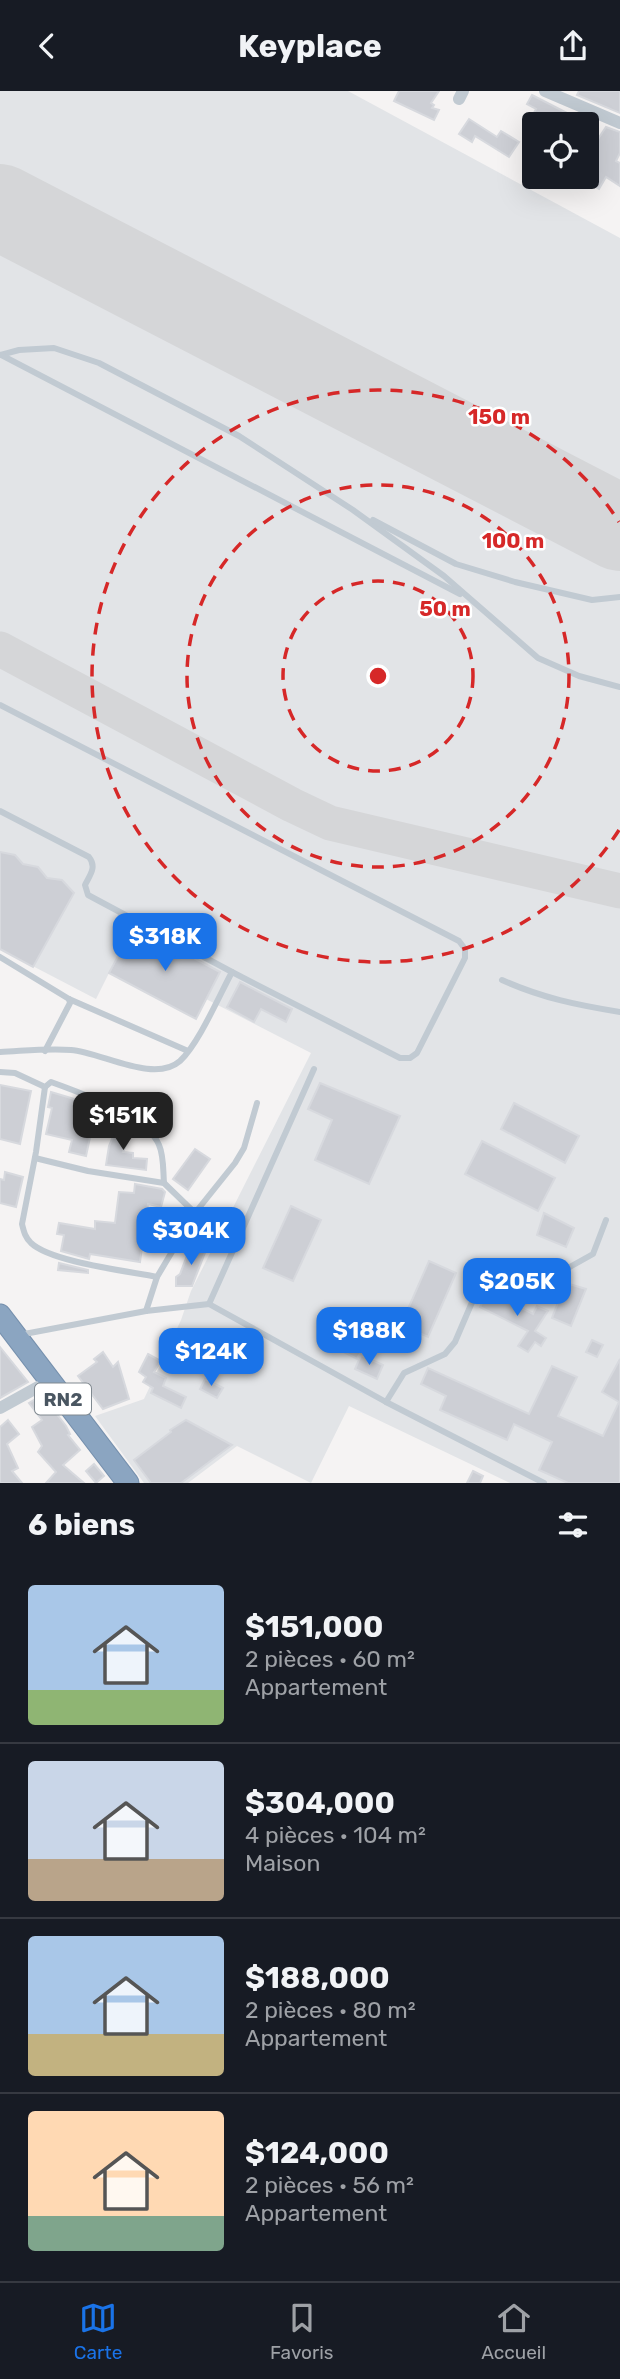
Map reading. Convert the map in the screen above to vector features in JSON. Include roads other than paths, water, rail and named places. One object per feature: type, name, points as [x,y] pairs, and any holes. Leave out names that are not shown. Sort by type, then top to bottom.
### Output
[{"type":"highway","name":"RN2","points":[[0,1315],[127,1482]]},
{"type":"street","points":[[550,92],[620,123]]},
{"type":"street","points":[[0,1408],[49,1381]]},
{"type":"lane","points":[[0,355],[19,350],[54,348],[99,363],[239,436],[353,510],[444,576],[538,658],[579,676],[620,687]]},
{"type":"lane","points":[[0,355],[467,598]]},
{"type":"lane","points":[[353,510],[456,564],[515,582],[592,600],[620,597]]},
{"type":"lane","points":[[0,705],[459,941],[465,949],[465,958],[417,1053],[410,1058],[400,1058],[88,895],[85,885],[93,869],[89,857],[0,811]]},
{"type":"lane","points":[[0,957],[69,999],[188,1051]]},
{"type":"lane","points":[[0,1052],[70,1050],[91,1053],[145,1069],[167,1068],[178,1062],[188,1051],[232,972]]},
{"type":"lane","points":[[502,980],[534,995],[561,1003],[620,1012]]},
{"type":"lane","points":[[45,1051],[70,1003],[69,999]]},
{"type":"lane","points":[[209,1304],[314,1069]]},
{"type":"lane","points":[[0,1072],[15,1073],[45,1087]]},
{"type":"lane","points":[[157,1277],[81,1262],[47,1252],[33,1245],[24,1236],[22,1224],[45,1087],[51,1082],[90,1097],[125,1114],[154,1135],[162,1154],[164,1183]]},
{"type":"lane","points":[[146,1311],[157,1277],[195,1213],[244,1148],[257,1103]]},
{"type":"lane","points":[[35,1159],[164,1183],[195,1213]]},
{"type":"lane","points":[[386,1402],[404,1373],[445,1354],[455,1342],[476,1293],[486,1279],[568,1268],[593,1254],[606,1220]]},
{"type":"lane","points":[[15,1336],[146,1311],[209,1304],[386,1402],[544,1483]]}]
